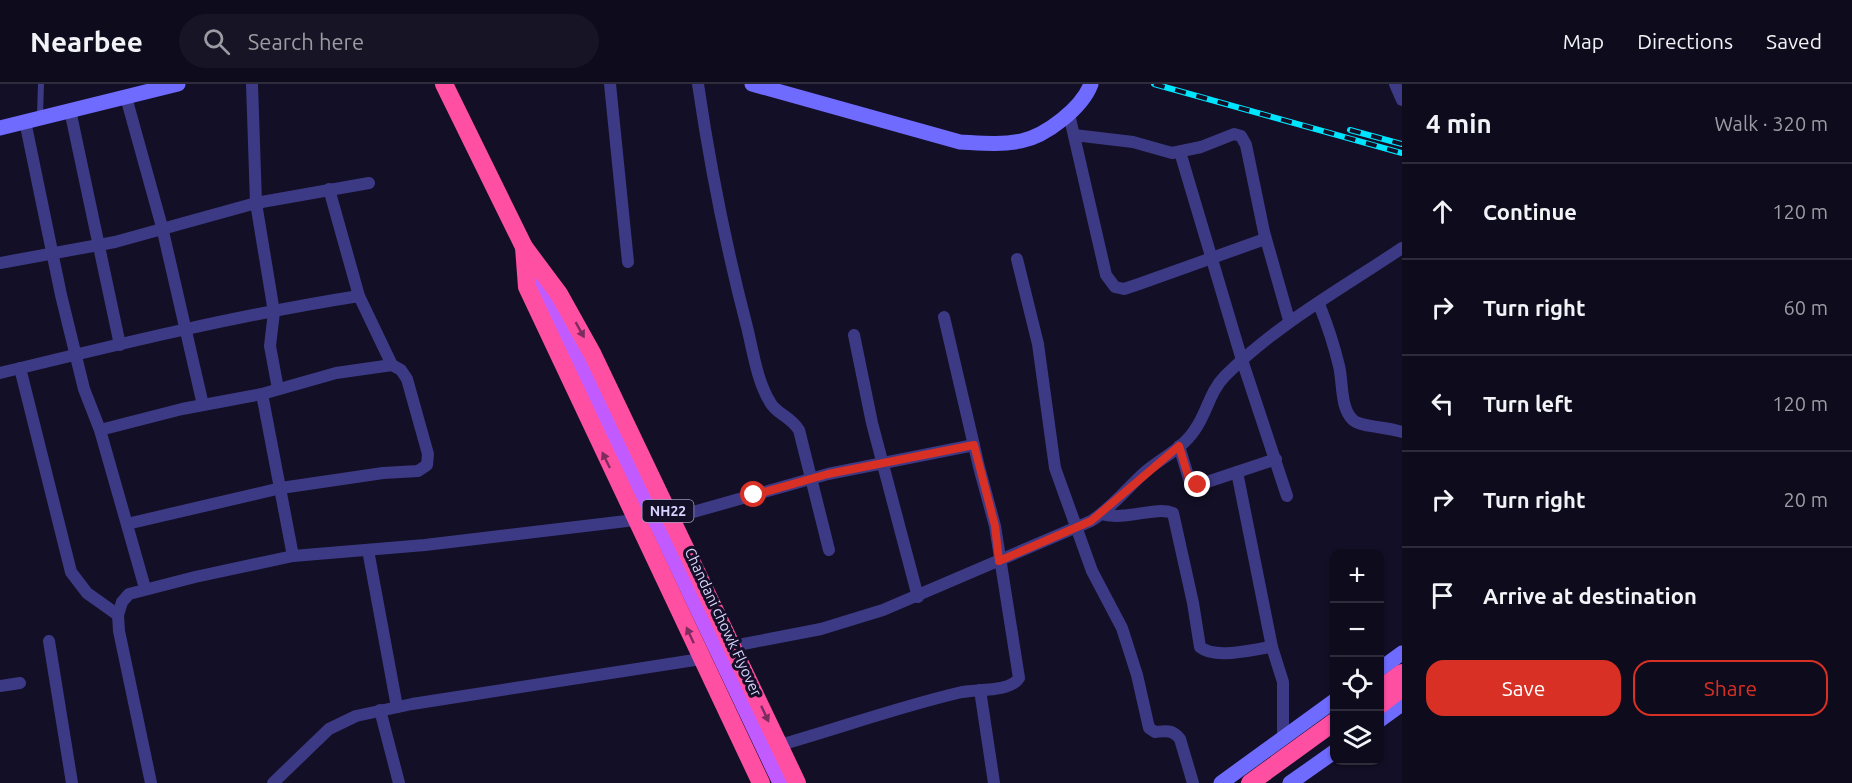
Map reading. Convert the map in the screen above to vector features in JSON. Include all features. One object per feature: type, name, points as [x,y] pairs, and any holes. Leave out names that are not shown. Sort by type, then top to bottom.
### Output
[{"type":"highway","name":"NH22","points":[[445,86],[524,247],[559,294],[574,320],[672,518],[797,783]]},
{"type":"highway","name":"NH22","points":[[524,247],[527,287],[760,783]]},
{"type":"highway","points":[[1384,686],[1402,673]]},
{"type":"highway","points":[[1384,702],[1402,688]]},
{"type":"highway","points":[[1250,783],[1330,726]]},
{"type":"highway","points":[[1271,783],[1330,741]]},
{"type":"main road","points":[[0,128],[178,84]]},
{"type":"main road","points":[[752,84],[960,142],[993,144],[1023,141],[1069,114],[1082,102],[1091,84]]},
{"type":"main road","name":"Chandani chowk Flyover","points":[[524,247],[780,783]]},
{"type":"main road","points":[[1384,666],[1402,652]]},
{"type":"main road","points":[[1384,717],[1402,704]]},
{"type":"main road","points":[[1221,783],[1330,705]]},
{"type":"main road","points":[[1290,783],[1330,755]]},
{"type":"street","points":[[252,84],[256,203],[274,312],[270,356],[278,389]]},
{"type":"street","points":[[610,84],[628,262]]},
{"type":"street","points":[[698,84],[727,246],[759,372],[770,402],[776,410],[792,419],[799,430],[829,550]]},
{"type":"street","points":[[1395,84],[1402,100]]},
{"type":"street","points":[[126,97],[162,227],[187,329],[202,405]]},
{"type":"street","points":[[70,110],[120,345]]},
{"type":"street","points":[[1069,114],[1109,282],[1115,287],[1124,289],[1265,238]]},
{"type":"street","points":[[32,120],[53,254],[84,389],[100,430],[145,588]]},
{"type":"street","points":[[1074,135],[1133,142],[1160,152],[1180,152],[1234,134],[1241,136],[1246,145],[1265,238],[1289,320]]},
{"type":"street","points":[[1180,152],[1242,360],[1287,496]]},
{"type":"street","points":[[0,263],[100,244],[256,203],[369,183]]},
{"type":"street","points":[[127,524],[281,488],[382,473],[418,471],[427,465],[428,454],[407,380],[401,370],[392,365],[358,296],[329,189]]},
{"type":"street","points":[[733,646],[838,625],[918,597],[1076,529],[1101,514],[1146,471],[1194,432],[1215,387],[1242,360],[1289,320],[1319,304],[1402,249]]},
{"type":"street","points":[[1017,259],[1038,344],[1052,455],[1076,529],[1092,571],[1122,628],[1149,728],[1155,732],[1170,730],[1176,734],[1180,739],[1193,783]]},
{"type":"street","points":[[0,373],[76,353],[187,329],[358,296]]},
{"type":"street","points":[[1319,304],[1339,366],[1347,411],[1352,420],[1362,425],[1379,425],[1402,432]]},
{"type":"street","points":[[780,745],[961,693],[1007,686],[1019,678],[995,526],[944,316]]},
{"type":"street","points":[[854,335],[882,464],[918,597]]},
{"type":"street","points":[[100,430],[202,405],[262,394],[336,373],[392,365]]},
{"type":"street","points":[[20,368],[71,572],[77,584],[118,615]]},
{"type":"street","points":[[262,394],[293,556]]},
{"type":"street","points":[[672,518],[812,478],[974,445]]},
{"type":"street","points":[[1179,446],[1189,479],[1193,483],[1203,484],[1276,459]]},
{"type":"street","points":[[1237,472],[1272,647],[1282,682],[1283,738]]},
{"type":"street","points":[[1101,514],[1113,518],[1160,511],[1173,513],[1193,603],[1200,647],[1209,652],[1272,647]]},
{"type":"street","points":[[151,783],[127,673],[118,615],[122,602],[129,594],[145,588],[293,556],[368,550],[635,520]]},
{"type":"street","points":[[368,550],[397,707]]},
{"type":"street","points":[[49,641],[72,783]]},
{"type":"street","points":[[273,783],[329,729],[356,716],[397,707],[701,659]]},
{"type":"street","points":[[0,686],[20,683]]},
{"type":"street","points":[[980,690],[994,783]]},
{"type":"street","points":[[380,710],[399,783]]},
{"type":"lane","points":[[32,120],[41,84]]},
{"type":"railway","points":[[1154,84],[1402,153]]},
{"type":"railway","points":[[1350,130],[1402,144]]},
{"type":"route","points":[[754,495],[828,474],[974,445],[995,526],[999,561],[1091,521],[1109,508],[1146,471],[1179,446],[1189,479],[1198,485]]}]
